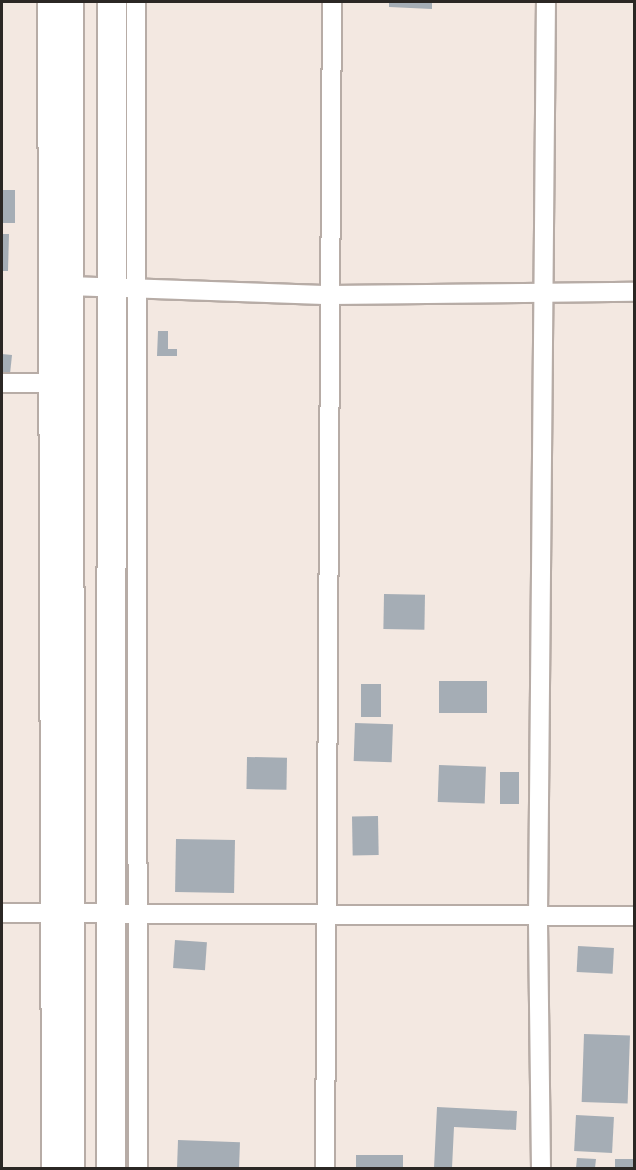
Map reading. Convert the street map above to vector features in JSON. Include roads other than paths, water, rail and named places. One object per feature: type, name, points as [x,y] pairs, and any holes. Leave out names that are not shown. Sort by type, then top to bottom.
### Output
[{"type":"main road","points":[[69,2],[69,286],[58,383],[59,914],[70,1168]]},
{"type":"main road","points":[[111,1168],[108,915],[124,287],[112,2]]},
{"type":"street","points":[[2,383],[58,383],[47,2]]},
{"type":"street","points":[[136,2],[124,287],[138,915],[138,1168]]},
{"type":"street","points":[[325,1168],[332,2]]},
{"type":"street","points":[[541,1168],[538,916],[546,2]]},
{"type":"street","points":[[69,286],[331,295],[543,291],[634,292]]},
{"type":"street","points":[[2,913],[634,916]]},
{"type":"street","points":[[51,1168],[59,914]]}]
